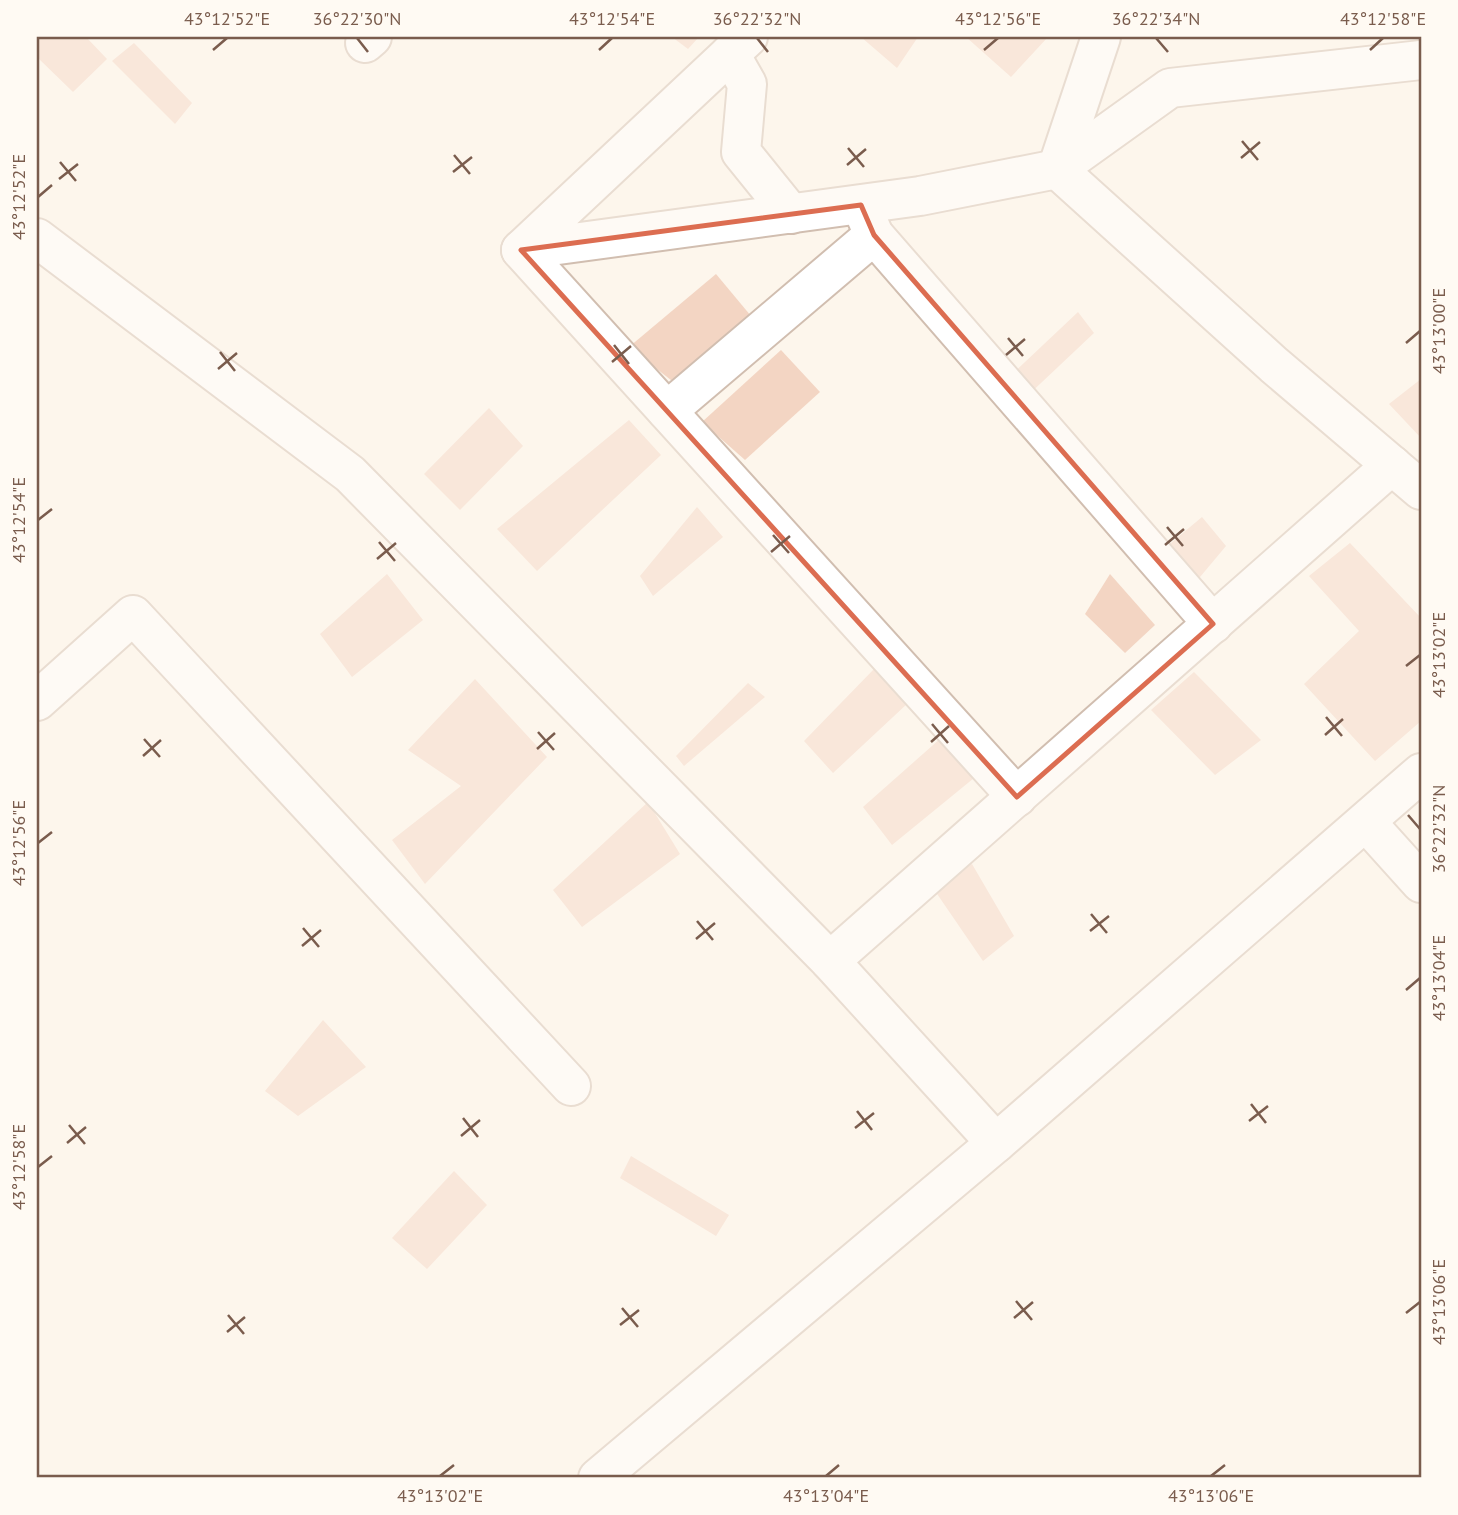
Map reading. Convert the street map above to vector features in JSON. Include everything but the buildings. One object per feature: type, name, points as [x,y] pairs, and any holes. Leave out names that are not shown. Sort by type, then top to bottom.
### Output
[{"type":"street","points":[[1057,169],[1101,37]]},
{"type":"street","points":[[739,45],[747,84],[741,152],[791,214]]},
{"type":"street","points":[[521,250],[739,45]]},
{"type":"street","points":[[667,411],[868,220],[920,196],[1057,169],[1170,88],[1414,53]]},
{"type":"street","points":[[1057,169],[1275,365],[1421,490]]},
{"type":"street","points":[[521,250],[791,214],[868,220],[1213,624]]},
{"type":"street","points":[[37,238],[350,474],[830,961],[996,1143]]},
{"type":"street","points":[[521,250],[1017,797]]},
{"type":"street","points":[[830,961],[1392,465]]},
{"type":"street","points":[[37,701],[133,615],[571,1086]]},
{"type":"street","points":[[598,1478],[996,1143],[1421,773]]},
{"type":"street","points":[[1366,822],[1421,883]]},
{"type":"highlighted area","points":[[861,205],[874,235],[1213,624],[1017,797],[521,250]]}]
